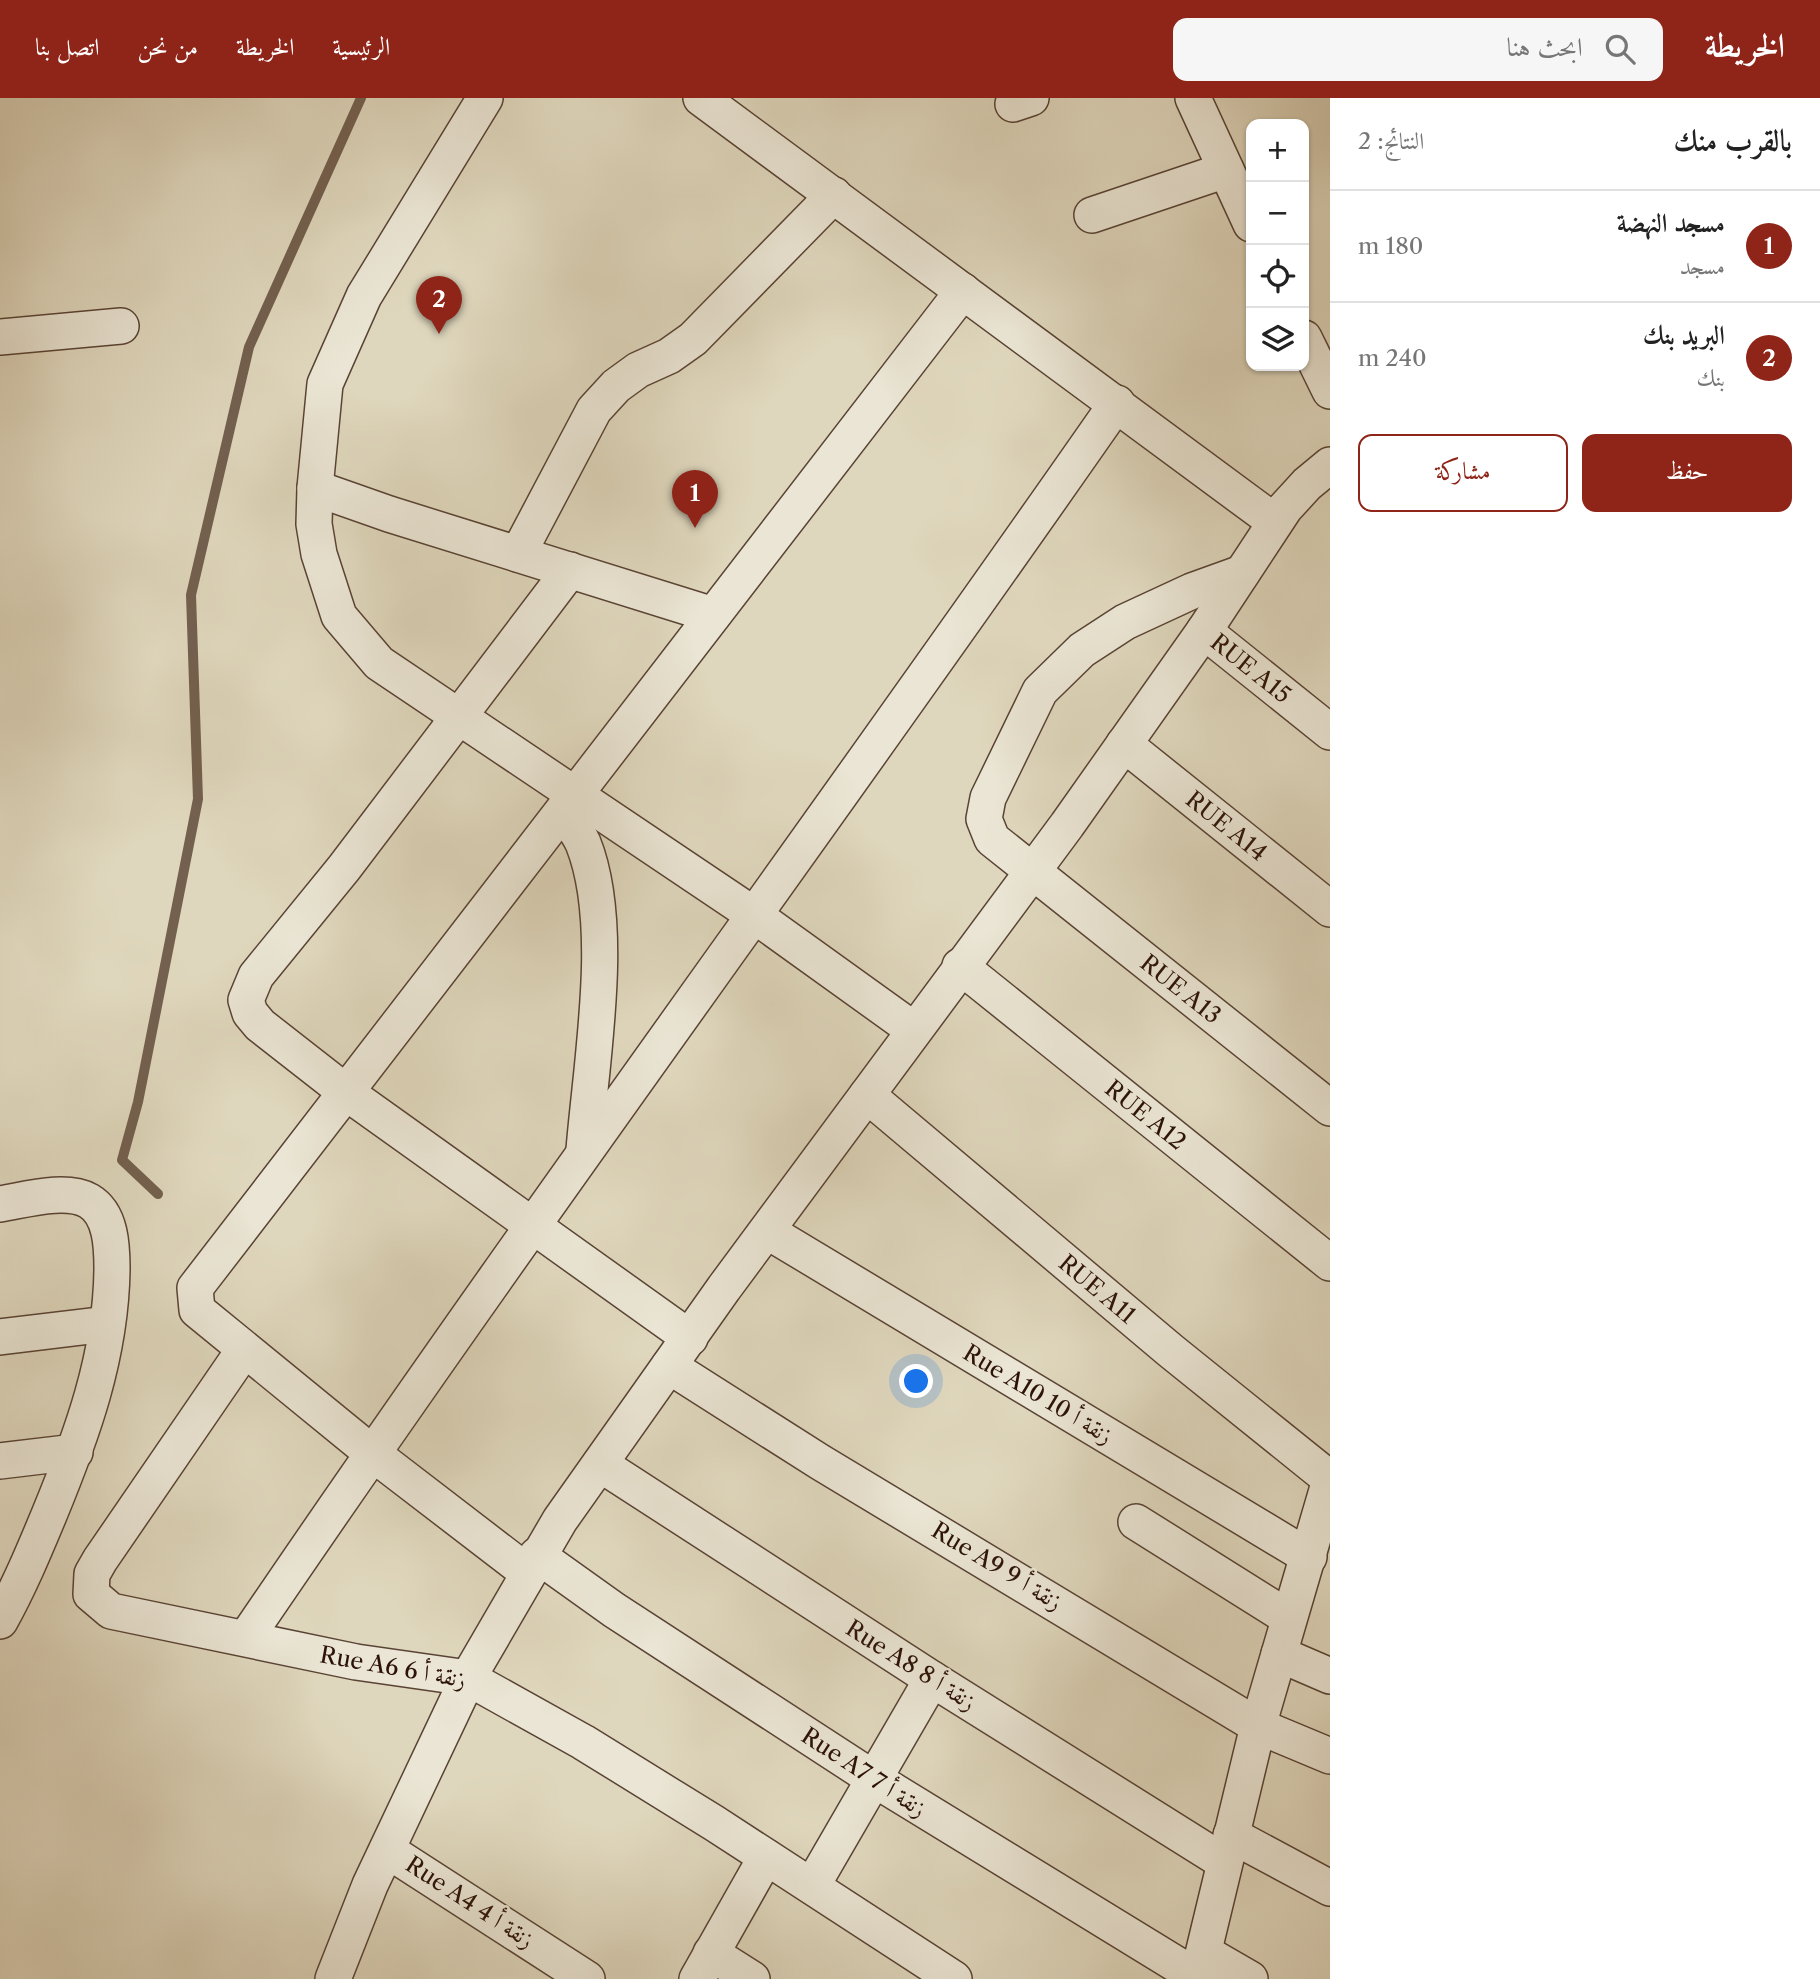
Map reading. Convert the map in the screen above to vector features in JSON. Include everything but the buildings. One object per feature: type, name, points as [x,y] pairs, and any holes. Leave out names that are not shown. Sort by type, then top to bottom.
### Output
[{"type":"street","points":[[485,98],[364,296],[325,384],[314,524],[318,554],[339,616],[379,663],[458,715],[569,804],[754,915],[914,1030]]},
{"type":"street","points":[[701,98],[1275,522]]},
{"type":"street","points":[[1193,98],[1246,214]]},
{"type":"street","points":[[1092,215],[1226,170]]},
{"type":"street","points":[[519,554],[594,410],[616,386],[638,370],[669,356],[693,339],[834,195]]},
{"type":"street","name":"Rue A7 زنقة أ 7","points":[[963,291],[195,1288],[197,1310],[372,1453],[532,1564],[614,1610],[874,1779],[1200,1970],[1251,1979]]},
{"type":"street","points":[[0,337],[121,326]]},
{"type":"street","points":[[1309,348],[1330,391]]},
{"type":"street","points":[[246,1638],[372,1453],[451,1346],[584,1150],[1117,403]]},
{"type":"street","points":[[340,1976],[350,1931],[387,1850],[468,1678],[532,1564],[669,1366],[960,966],[1033,872],[1204,631],[1275,522],[1294,496],[1330,465]]},
{"type":"street","points":[[315,488],[713,615]]},
{"type":"street","points":[[570,570],[344,868],[256,976],[246,1000],[250,1013],[260,1025],[347,1093],[690,1338]]},
{"type":"street","name":"RUE A13","points":[[1242,573],[1192,591],[1125,622],[1082,650],[1040,691],[988,798],[984,819],[992,839],[1330,1108]]},
{"type":"street","name":"RUE A15","points":[[1204,631],[1330,732]]},
{"type":"street","name":"RUE A14","points":[[1124,744],[1330,909]]},
{"type":"street","points":[[569,804],[598,901],[599,964],[584,1150]]},
{"type":"street","name":"RUE A12","points":[[960,966],[1330,1263]]},
{"type":"street","name":"RUE A11","points":[[867,1095],[1160,1342],[1330,1480]]},
{"type":"street","points":[[0,1204],[77,1196],[90,1202],[107,1224],[112,1248],[107,1324],[99,1376],[75,1452],[9,1590],[0,1621]]},
{"type":"street","name":"Rue A10 زنقة أ 10","points":[[767,1231],[1318,1542]]},
{"type":"street","points":[[0,1337],[107,1324]]},
{"type":"street","name":"Rue A6 زنقة أ 6","points":[[244,1350],[120,1528],[92,1574],[91,1594],[99,1604],[111,1611],[356,1662],[468,1678],[583,1742],[954,1979]]},
{"type":"street","name":"Rue A9 زنقة أ 9","points":[[669,1366],[820,1462],[1258,1726],[1330,1756]]},
{"type":"street","points":[[0,1461],[75,1452]]},
{"type":"street","name":"Rue A8 زنقة أ 8","points":[[600,1464],[932,1679],[1228,1849],[1330,1888]]},
{"type":"street","points":[[1200,1970],[1258,1726],[1289,1618],[1318,1542],[1330,1480]]},
{"type":"street","points":[[1136,1522],[1289,1618]]},
{"type":"street","points":[[1279,1654],[1330,1676]]},
{"type":"street","points":[[812,1886],[932,1679]]},
{"type":"street","name":"Rue A4 زنقة أ 4","points":[[387,1850],[587,1979]]},
{"type":"street","points":[[752,1979],[704,1966],[766,1857]]},
{"type":"waterway","points":[[158,1194],[122,1160],[138,1102],[198,799],[191,595],[249,347],[361,98]]},
{"type":"place","name":"البريد بنك","points":[[439,334]]},
{"type":"place","name":"مسجد النهضة","points":[[695,528]]}]
